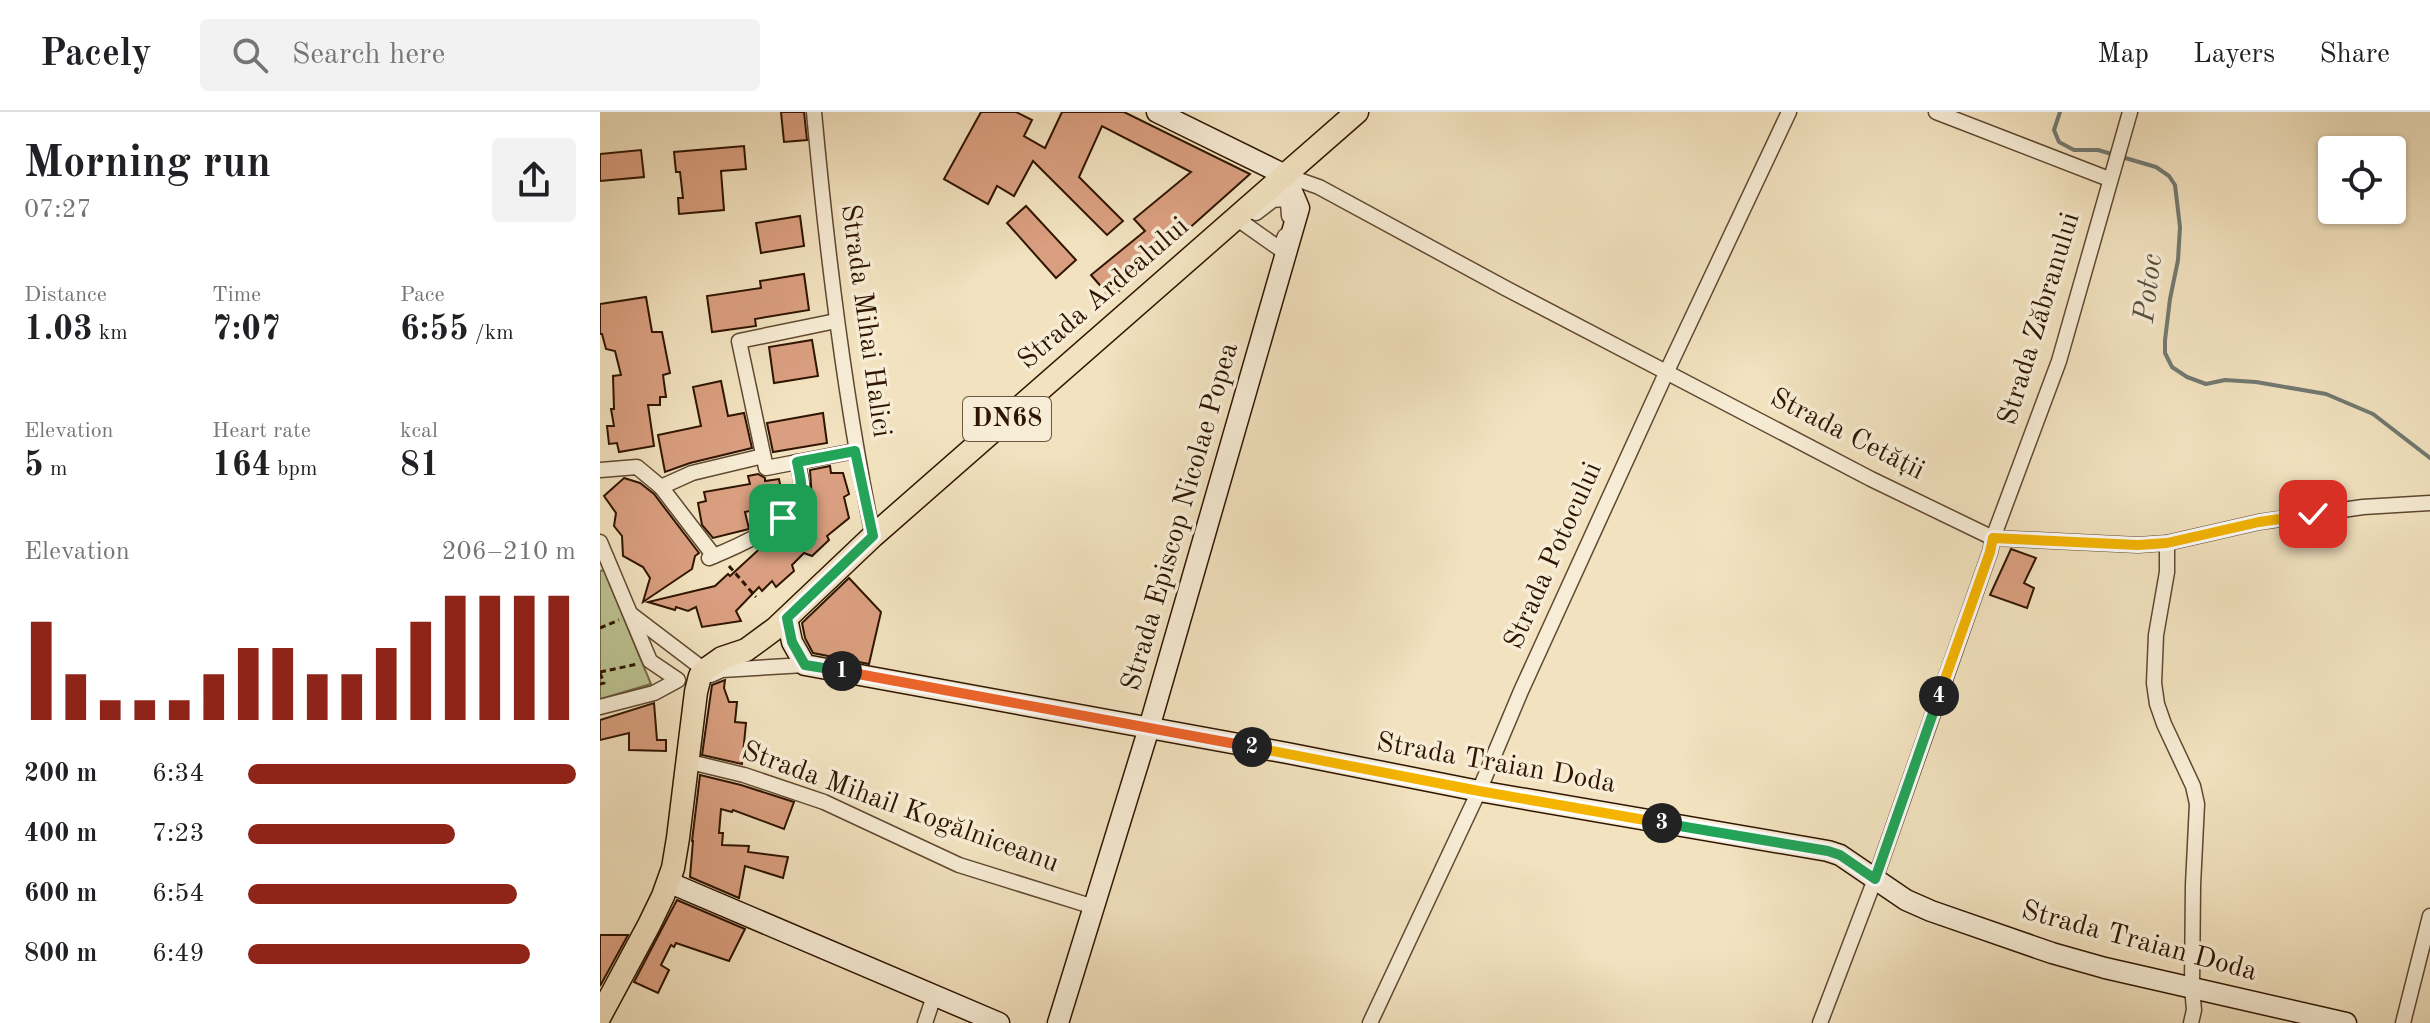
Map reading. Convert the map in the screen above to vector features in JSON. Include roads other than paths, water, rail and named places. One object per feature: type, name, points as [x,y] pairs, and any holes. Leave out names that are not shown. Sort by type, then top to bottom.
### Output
[{"type":"main road","name":"Strada Ardealului","points":[[705,670],[722,658],[746,650],[787,618],[873,536],[1240,221],[1285,175],[1357,112]]},
{"type":"main road","points":[[601,1014],[635,953],[668,882],[676,854],[696,692],[705,670]]},
{"type":"street","name":"Strada Mihai Halici","points":[[814,112],[836,321],[855,451],[873,536]]},
{"type":"street","points":[[1157,112],[1285,175]]},
{"type":"street","name":"Strada Potocului","points":[[1370,1023],[1479,791],[1521,691],[1667,371],[1789,112]]},
{"type":"street","points":[[1936,112],[2109,179]]},
{"type":"street","name":"Strada Zăbranului","points":[[1820,1023],[1875,879],[1993,538],[2059,361],[2130,112]]},
{"type":"street","name":"Strada Episcop Nicolae Popea","points":[[1058,1023],[1149,728],[1284,251],[1299,208],[1285,175]]},
{"type":"street","name":"Strada Cetății","points":[[1285,175],[1319,187],[1421,244],[1871,479],[1993,538],[2113,545],[2167,543],[2259,522],[2363,507],[2430,503]]},
{"type":"street","points":[[1283,199],[1288,203],[1290,212],[1284,251],[1240,221],[1273,200],[1283,199]]},
{"type":"street","points":[[764,462],[739,341],[836,321]]},
{"type":"street","points":[[661,487],[692,473],[764,462],[797,462],[855,451]]},
{"type":"street","points":[[600,470],[637,467],[661,487],[714,556],[771,529],[796,508],[802,482],[797,462]]},
{"type":"street","points":[[600,542],[650,661],[678,680],[654,693],[600,707]]},
{"type":"street","points":[[2167,543],[2167,572],[2156,635],[2154,683],[2164,724],[2193,786],[2197,804],[2194,1010],[2191,1023]]},
{"type":"street","points":[[631,615],[711,675],[722,670],[805,665],[792,642],[787,618]]},
{"type":"street","name":"Strada Traian Doda","points":[[805,665],[1479,791],[1828,851],[1840,855],[1906,900],[2052,953],[2346,1023]]},
{"type":"street","name":"Strada Mihail Kogălniceanu","points":[[686,761],[744,775],[824,802],[959,865],[1094,907]]},
{"type":"street","points":[[668,882],[999,1023]]},
{"type":"street","points":[[2403,1023],[2430,916]]},
{"type":"street","points":[[925,1023],[934,996]]},
{"type":"waterway","name":"Potoc","points":[[2060,112],[2054,130],[2059,142],[2074,150],[2098,150],[2156,167],[2169,176],[2175,185],[2180,227],[2178,260],[2165,340],[2165,353],[2172,367],[2206,384],[2225,380],[2256,382],[2326,394],[2373,414],[2430,458]]}]
